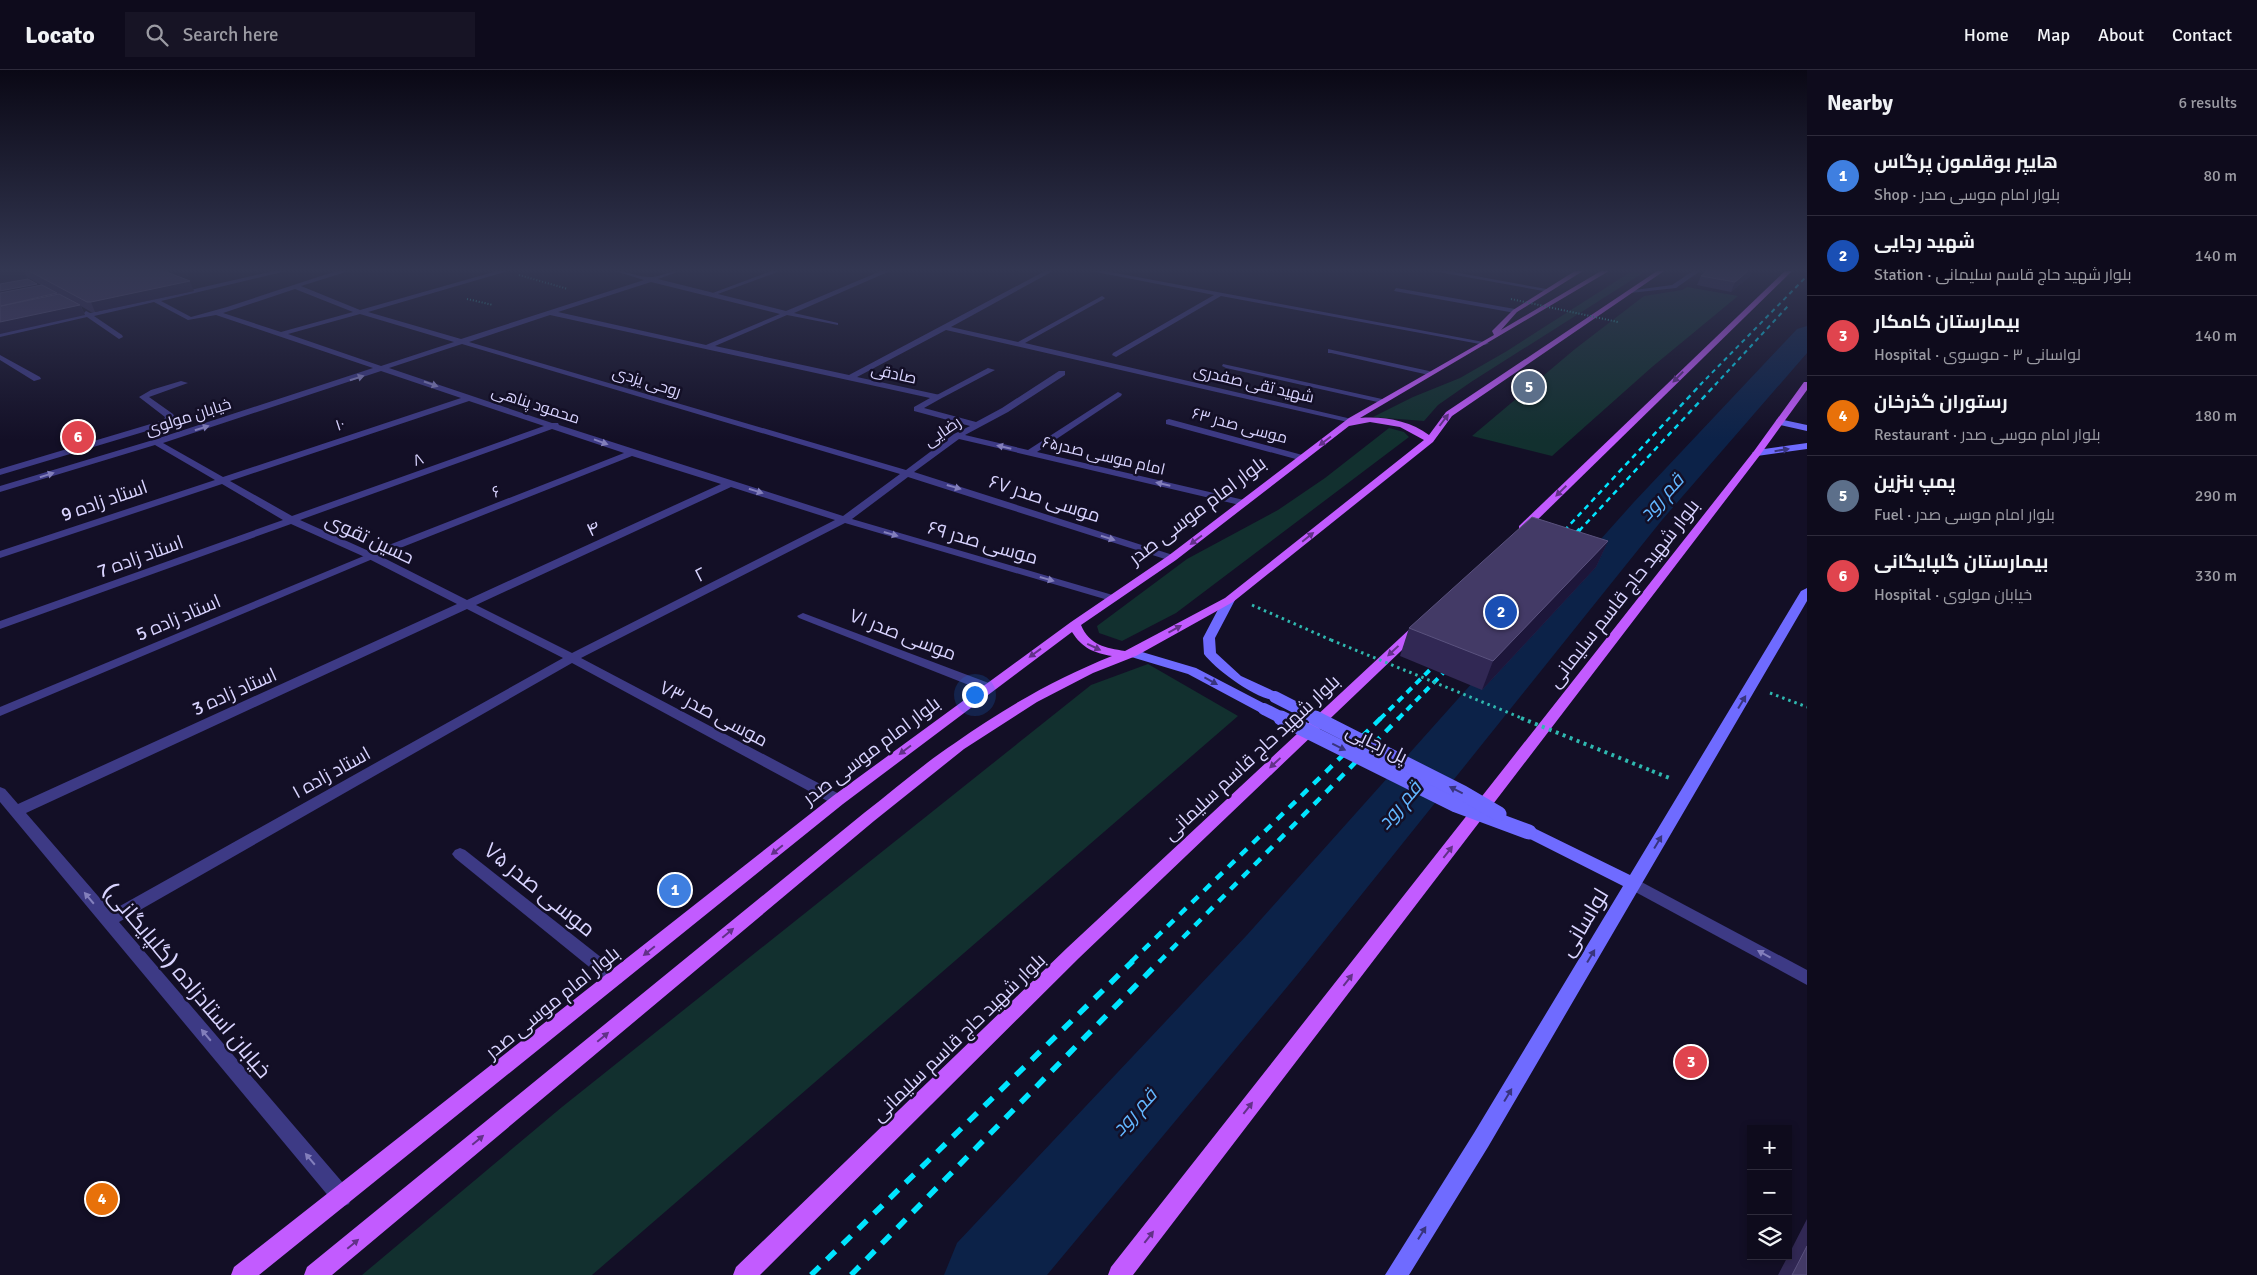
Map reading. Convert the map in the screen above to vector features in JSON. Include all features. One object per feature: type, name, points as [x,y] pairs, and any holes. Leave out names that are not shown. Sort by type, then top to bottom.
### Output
[{"type":"main road","points":[[1485,343],[1500,327]]},
{"type":"main road","name":"بلوار امام موسی صدر","points":[[242,1275],[838,800],[1075,624],[1172,558],[1352,420],[1429,373],[1511,327]]},
{"type":"main road","points":[[315,1275],[869,817],[959,746],[1032,699],[1089,670],[1129,654],[1231,598],[1430,440],[1449,414],[1578,327]]},
{"type":"main road","points":[[1515,536],[1730,327]]},
{"type":"main road","name":"بلوار شهید حاج قاسم سلیمانی","points":[[1119,1275],[1757,453],[1807,384]]},
{"type":"main road","points":[[1343,427],[1354,422],[1388,422],[1421,432],[1430,440]]},
{"type":"main road","points":[[1779,422],[1807,428]]},
{"type":"main road","points":[[1757,453],[1807,446]]},
{"type":"main road","name":"لواسانی","points":[[1396,1275],[1481,1140],[1807,591]]},
{"type":"main road","name":"پل رجایی","points":[[1231,598],[1209,638],[1210,654],[1237,679],[1463,793],[1529,832],[1634,884]]},
{"type":"main road","name":"بلوار شهید حاج قاسم سلیمانی","points":[[744,1275],[1073,953],[1428,618]]},
{"type":"main road","points":[[1075,624],[1078,636],[1087,644],[1102,651],[1129,654]]},
{"type":"main road","name":"پل رجایی","points":[[1129,654],[1192,671],[1456,805],[1529,832]]},
{"type":"street","points":[[0,335],[35,327]]},
{"type":"street","points":[[106,327],[119,337]]},
{"type":"street","name":"محمود پناهی","points":[[261,327],[469,398],[555,425],[632,453],[844,520]]},
{"type":"street","points":[[282,334],[305,327]]},
{"type":"street","name":"روحی یزدی","points":[[411,327],[907,474]]},
{"type":"street","name":"خیابان مولوی","points":[[0,489],[156,442],[508,327]]},
{"type":"street","name":"صادقی","points":[[616,327],[937,397]]},
{"type":"street","points":[[707,347],[756,327]]},
{"type":"street","points":[[850,378],[944,327]]},
{"type":"street","name":"شهید تقی صفدری","points":[[945,327],[1352,420]]},
{"type":"street","points":[[1019,344],[1049,327]]},
{"type":"street","points":[[1116,355],[1163,327]]},
{"type":"street","points":[[1400,327],[1485,343]]},
{"type":"street","points":[[1330,351],[1429,373]]},
{"type":"street","points":[[0,357],[37,379]]},
{"type":"street","points":[[0,370],[15,366]]},
{"type":"street","points":[[1226,366],[1382,401]]},
{"type":"street","points":[[977,425],[918,409],[937,397],[991,370]]},
{"type":"street","name":"رضایی","points":[[844,520],[957,436],[1005,410],[1062,373]]},
{"type":"street","points":[[0,472],[161,425],[167,422],[170,416],[143,397],[184,383]]},
{"type":"street","points":[[1029,453],[1118,394]]},
{"type":"street","name":"۱۰","points":[[220,479],[469,398]]},
{"type":"street","name":"موسی صدر ۶۳","points":[[1169,422],[1303,458]]},
{"type":"street","name":"۸","points":[[291,520],[555,425]]},
{"type":"street","name":"امام موسی صدر۶۵","points":[[957,436],[1244,503]]},
{"type":"street","name":"حسین تقوی","points":[[156,442],[291,520],[371,556],[572,658]]},
{"type":"street","name":"۶","points":[[371,556],[632,453]]},
{"type":"street","name":"موسی صدر ۶۷","points":[[907,474],[954,487],[1172,558]]},
{"type":"street","name":"استاد زاده 9","points":[[0,554],[220,479]]},
{"type":"street","name":"۴","points":[[468,605],[732,484]]},
{"type":"street","name":"استاد زاده 7","points":[[0,625],[291,520]]},
{"type":"street","name":"موسی صدر ۶۹","points":[[844,520],[1112,598]]},
{"type":"street","name":"۲","points":[[572,658],[844,520]]},
{"type":"street","name":"استاد زاده 5","points":[[0,712],[371,556]]},
{"type":"street","name":"استاد زاده 3","points":[[5,802],[468,605]]},
{"type":"street","name":"موسی صدر ۷۱","points":[[804,616],[989,688]]},
{"type":"street","name":"موسی صدر ۷۳","points":[[572,658],[838,800]]},
{"type":"street","name":"استاد زاده ۱","points":[[108,920],[572,658]]},
{"type":"street","name":"خیابان استادزاده (گلپایگانی)","points":[[5,802],[108,920],[342,1197]]},
{"type":"street","name":"موسی صدر ۷۵","points":[[460,854],[615,978]]},
{"type":"street","points":[[1634,884],[1807,978]]},
{"type":"path","points":[[1231,598],[1652,771]]},
{"type":"path","points":[[1751,686],[1807,707]]},
{"type":"green space","points":[[1544,327],[1557,327],[1438,405],[1424,421],[1373,417],[1413,397],[1460,378]]},
{"type":"green space","points":[[1603,327],[1700,327],[1652,367],[1552,456],[1472,436]]},
{"type":"green space","points":[[1389,428],[1404,432],[1409,437],[1176,613],[1122,641],[1099,633],[1097,626],[1187,559],[1278,510],[1325,478]]},
{"type":"green space","points":[[1148,664],[1238,716],[592,1275],[362,1275],[562,1107],[1091,685]]},
{"type":"building","points":[[1532,517],[1608,541],[1493,661],[1409,628]]},
{"type":"building","points":[[1807,1246],[1807,1275],[1792,1275]]},
{"type":"waterway","name":"قم رود","points":[[989,1275],[1272,955],[1648,511],[1807,335]]},
{"type":"railway","points":[[1700,385],[1757,327]]},
{"type":"railway","points":[[1715,385],[1768,327]]},
{"type":"railway","points":[[1564,531],[1701,384]]},
{"type":"railway","points":[[1579,531],[1716,384]]},
{"type":"railway","points":[[1558,537],[1565,529]]},
{"type":"railway","points":[[1568,542],[1580,529]]},
{"type":"railway","points":[[1380,719],[1440,660]]},
{"type":"railway","points":[[1398,719],[1453,663]]},
{"type":"railway","points":[[1131,962],[1381,718]]},
{"type":"railway","points":[[1159,962],[1399,718]]},
{"type":"railway","points":[[811,1275],[1133,961]]},
{"type":"railway","points":[[851,1275],[1160,961]]},
{"type":"place","name":"پمپ بنزین","points":[[1529,387]]},
{"type":"place","name":"بیمارستان گلپایگانی","points":[[78,437]]},
{"type":"place","name":"شهید رجایی","points":[[1501,612]]},
{"type":"place","name":"هایپر بوقلمون پرگاس","points":[[675,890]]},
{"type":"place","name":"بیمارستان کامکار","points":[[1691,1062]]},
{"type":"place","name":"رستوران گذرخان","points":[[102,1199]]}]
